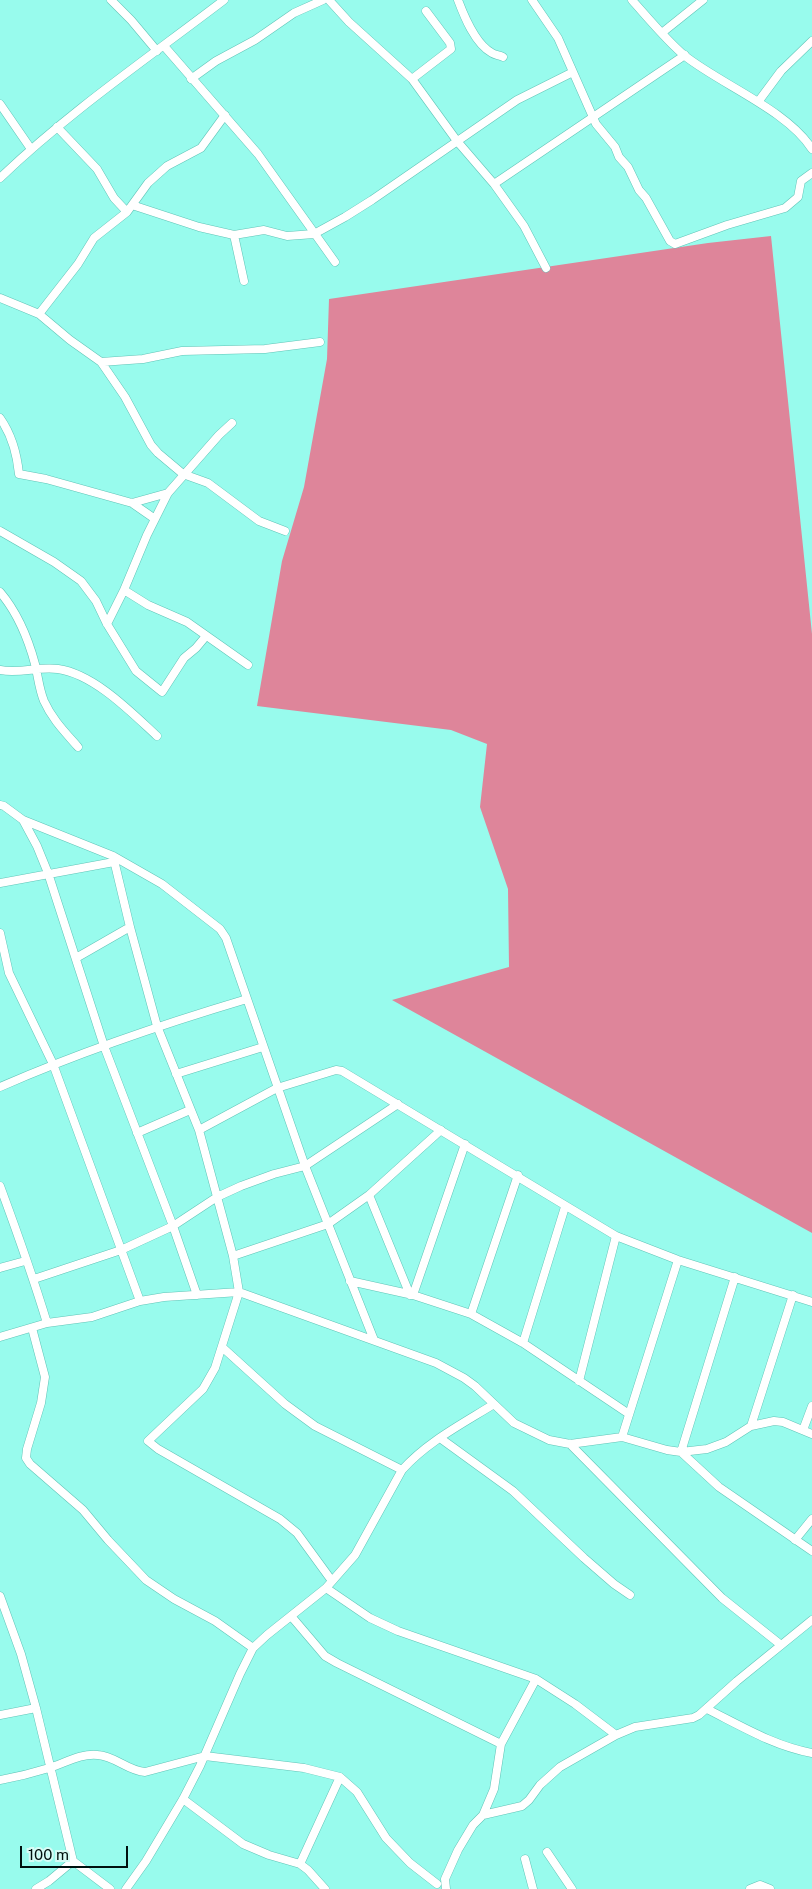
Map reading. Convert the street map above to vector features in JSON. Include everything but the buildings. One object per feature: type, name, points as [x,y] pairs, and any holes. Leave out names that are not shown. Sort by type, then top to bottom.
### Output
[{"type":"street","points":[[111,0],[131,20],[157,52]]},
{"type":"street","points":[[0,178],[31,149],[85,104],[224,0]]},
{"type":"street","points":[[192,79],[216,61],[255,40],[294,13],[323,0]]},
{"type":"street","points":[[330,0],[349,22],[412,79],[458,142],[494,184],[524,226],[546,268]]},
{"type":"street","points":[[458,0],[467,24],[479,40],[490,53],[503,57]]},
{"type":"street","points":[[532,0],[558,38],[596,124],[615,147],[619,157],[628,167],[639,190],[646,198],[670,241],[675,244],[727,225],[785,208],[798,197],[801,181],[812,173]]},
{"type":"street","points":[[632,0],[685,55],[784,120],[806,140],[812,149]]},
{"type":"street","points":[[662,32],[703,0]]},
{"type":"street","points":[[412,79],[451,49],[450,43],[426,11]]},
{"type":"street","points":[[758,102],[786,66],[812,40]]},
{"type":"street","points":[[164,46],[258,154],[335,262]]},
{"type":"street","points":[[494,184],[592,116],[685,55]]},
{"type":"street","points":[[58,127],[97,169],[114,198],[130,208],[234,235],[264,230],[287,236],[314,234],[345,217],[458,142],[517,100],[573,72]]},
{"type":"street","points":[[0,104],[31,149]]},
{"type":"street","points":[[39,314],[78,264],[94,238],[130,208],[148,183],[167,166],[201,148],[225,115]]},
{"type":"street","points":[[234,235],[244,281]]},
{"type":"street","points":[[0,298],[39,314],[70,340],[102,362],[125,397],[151,444],[158,453],[183,474],[208,483],[259,521],[285,532]]},
{"type":"street","points":[[102,362],[143,359],[182,351],[265,349],[320,342]]},
{"type":"street","points":[[0,418],[10,435],[19,474],[46,479],[132,502],[155,519]]},
{"type":"street","points":[[107,624],[168,493],[218,435],[232,423]]},
{"type":"street","points":[[132,502],[168,493]]},
{"type":"street","points":[[0,531],[54,562],[82,581],[96,601],[107,624],[136,671],[162,692],[184,658],[206,636]]},
{"type":"street","points":[[124,590],[148,604],[182,619],[248,665]]},
{"type":"street","points":[[0,592],[22,628],[49,711],[55,721],[78,747]]},
{"type":"street","points":[[0,670],[13,673],[59,669],[84,678],[126,708],[156,736]]},
{"type":"street","points":[[0,805],[23,820],[114,859],[162,884],[220,929],[226,938],[305,1166],[374,1340]]},
{"type":"street","points":[[23,820],[37,846],[48,873],[104,1046],[173,1226],[197,1295]]},
{"type":"street","points":[[0,883],[114,859]]},
{"type":"street","points":[[114,859],[157,1026],[199,1130],[233,1256],[239,1292],[215,1368],[203,1389],[148,1441],[158,1449],[280,1519],[297,1533],[329,1584],[370,1618],[398,1630],[536,1679],[575,1704],[616,1735]]},
{"type":"street","points":[[76,958],[130,927]]},
{"type":"street","points":[[0,933],[10,973],[53,1064],[140,1300]]},
{"type":"street","points":[[0,1087],[53,1064],[157,1026],[247,999]]},
{"type":"street","points":[[176,1074],[263,1047]]},
{"type":"street","points":[[199,1130],[277,1088],[338,1070],[466,1144],[565,1207],[616,1236],[678,1260],[812,1302]]},
{"type":"street","points":[[34,1279],[121,1250],[173,1226],[217,1197],[274,1174],[305,1166],[398,1104]]},
{"type":"street","points":[[137,1133],[190,1110]]},
{"type":"street","points":[[233,1256],[328,1224],[369,1195],[441,1130]]},
{"type":"street","points":[[412,1295],[466,1144]]},
{"type":"street","points":[[471,1314],[518,1176]]},
{"type":"street","points":[[0,1186],[34,1279],[46,1323]]},
{"type":"street","points":[[369,1195],[412,1295]]},
{"type":"street","points":[[523,1343],[565,1207]]},
{"type":"street","points":[[579,1381],[616,1236]]},
{"type":"street","points":[[622,1437],[678,1260]]},
{"type":"street","points":[[0,1268],[26,1261]]},
{"type":"street","points":[[681,1452],[735,1277]]},
{"type":"street","points":[[350,1281],[412,1295],[471,1314],[523,1343],[629,1414]]},
{"type":"street","points":[[0,1337],[46,1323],[92,1317],[140,1300],[239,1292],[436,1363],[464,1378],[514,1423],[549,1440],[570,1444],[622,1437],[667,1450],[681,1452],[707,1449],[726,1442],[751,1426],[774,1421],[783,1422],[812,1434]]},
{"type":"street","points":[[751,1426],[793,1295]]},
{"type":"street","points":[[32,1328],[44,1377],[41,1403],[27,1449],[26,1458],[30,1464],[83,1510],[146,1580],[174,1599],[215,1621],[253,1648]]},
{"type":"street","points":[[222,1347],[285,1404],[315,1426],[402,1470]]},
{"type":"street","points":[[126,1889],[146,1861],[183,1799],[205,1756],[253,1648],[329,1584],[355,1555],[402,1470],[440,1438],[494,1404]]},
{"type":"street","points":[[803,1430],[812,1406]]},
{"type":"street","points":[[440,1438],[512,1491],[584,1558],[630,1595]]},
{"type":"street","points":[[570,1444],[722,1598],[781,1645]]},
{"type":"street","points":[[681,1452],[719,1487],[812,1551]]},
{"type":"street","points":[[795,1540],[812,1519]]},
{"type":"street","points":[[0,1596],[21,1654],[36,1708],[73,1861],[110,1889]]},
{"type":"street","points":[[291,1616],[325,1656],[501,1744]]},
{"type":"street","points":[[483,1815],[522,1806],[540,1785],[560,1767],[635,1726],[693,1718],[707,1709],[737,1680],[812,1620]]},
{"type":"street","points":[[0,1780],[22,1776],[80,1757],[98,1755],[111,1758],[137,1771],[145,1772],[205,1756],[304,1768],[340,1777],[356,1792],[386,1838],[435,1887],[445,1879],[466,1837],[483,1815],[494,1789],[501,1744],[536,1679]]},
{"type":"street","points":[[0,1716],[36,1708]]},
{"type":"street","points":[[707,1709],[751,1732],[793,1750],[812,1753]]},
{"type":"street","points":[[300,1864],[340,1777]]},
{"type":"street","points":[[183,1799],[243,1844],[269,1855],[300,1864],[325,1889]]},
{"type":"street","points":[[547,1852],[572,1889]]},
{"type":"street","points":[[525,1859],[532,1889]]},
{"type":"street","points":[[36,1889],[73,1861]]},
{"type":"street","points":[[445,1879],[446,1889]]},
{"type":"street","points":[[750,1889],[760,1885],[770,1889]]},
{"type":"shaded area","points":[[771,236],[812,634],[812,1233],[392,1000],[509,967],[508,889],[480,807],[487,744],[451,730],[257,706],[282,561],[304,487],[327,359],[329,299],[708,243]]}]
